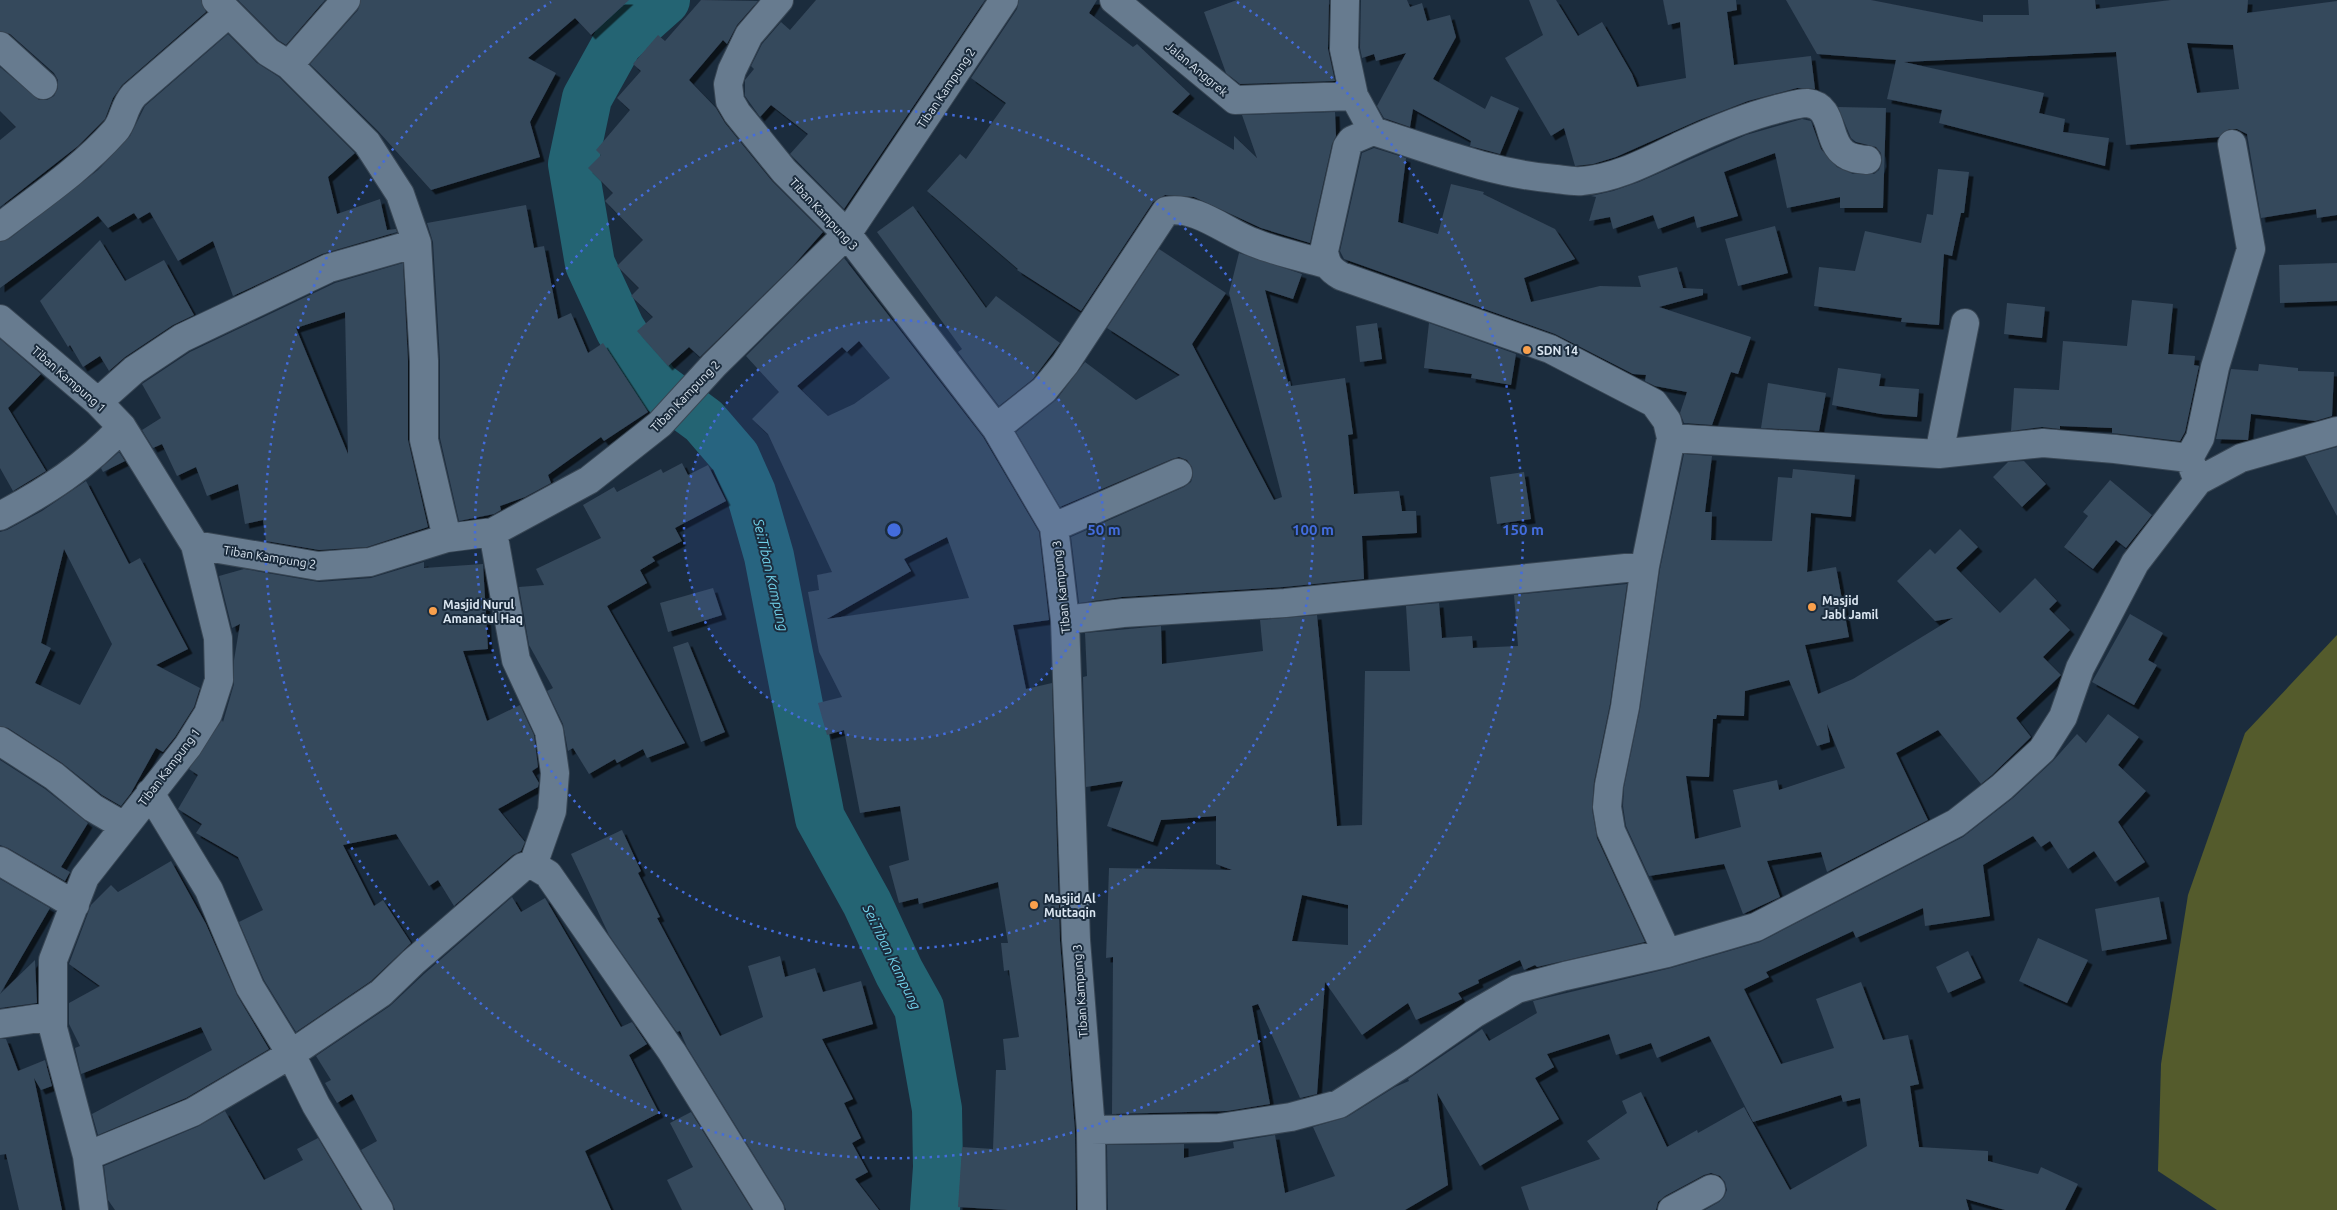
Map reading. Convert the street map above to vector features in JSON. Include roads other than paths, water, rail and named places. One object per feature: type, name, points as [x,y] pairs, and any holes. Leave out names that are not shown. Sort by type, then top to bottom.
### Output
[{"type":"street","points":[[290,66],[346,0]]},
{"type":"street","name":"Tiban Kampung 3","points":[[779,0],[749,35],[728,84],[730,101],[737,113],[784,171],[847,234],[996,428],[1054,527],[1065,620],[1076,940],[1091,1130],[1092,1210]]},
{"type":"street","name":"Tiban Kampung 2","points":[[195,545],[318,566],[370,562],[447,538],[493,532],[588,480],[660,424],[714,365],[847,234],[1004,0]]},
{"type":"street","name":"Jalan Anggrek","points":[[1114,0],[1235,100],[1354,96]]},
{"type":"street","points":[[1345,0],[1344,49],[1354,96],[1373,131]]},
{"type":"street","points":[[0,227],[93,155],[117,129],[126,104],[223,6],[268,52],[290,66],[367,143],[400,194],[417,243],[424,361],[424,440],[447,538]]},
{"type":"street","points":[[0,46],[43,85]]},
{"type":"street","points":[[1667,953],[1611,831],[1607,807],[1609,785],[1625,708],[1645,566],[1671,438],[1666,421],[1654,403],[1550,349],[1331,271],[1326,264],[1324,251],[1348,147],[1352,140],[1373,131],[1492,168],[1534,177],[1582,181],[1633,169],[1684,144],[1757,114],[1805,103],[1821,109],[1828,117],[1832,138],[1844,153],[1852,158],[1867,160]]},
{"type":"street","points":[[1091,1130],[1219,1128],[1291,1117],[1339,1104],[1405,1062],[1474,1014],[1517,990],[1565,976],[1667,953],[1756,927],[1956,823],[2002,787],[2042,750],[2063,717],[2080,668],[2135,563],[2194,470],[2215,367],[2251,249],[2232,144]]},
{"type":"street","points":[[996,428],[1044,390],[1065,364],[1166,211],[1178,209],[1255,244],[1326,264]]},
{"type":"street","points":[[98,402],[134,370],[182,338],[330,268],[417,243]]},
{"type":"street","name":"Tiban Kampung 1","points":[[0,319],[98,402],[122,427],[195,545],[218,638],[219,680],[208,714],[193,738],[85,877],[53,960],[53,1028],[87,1156],[94,1210]]},
{"type":"street","points":[[1938,454],[1965,323]]},
{"type":"street","points":[[0,516],[49,490],[82,464],[122,427]]},
{"type":"street","points":[[1671,438],[1938,454],[2043,443],[2194,470],[2337,431]]},
{"type":"street","points":[[1054,527],[1178,473]]},
{"type":"street","points":[[493,532],[516,660],[549,731],[555,773],[552,811],[533,865]]},
{"type":"street","points":[[1065,620],[1123,612],[1285,603],[1645,566]]},
{"type":"street","points":[[0,741],[54,776],[93,808],[124,826]]},
{"type":"street","points":[[150,793],[209,890],[250,988],[291,1054],[316,1105],[379,1210]]},
{"type":"street","points":[[0,861],[75,905]]},
{"type":"street","points":[[87,1156],[193,1112],[291,1054],[382,992],[413,962],[523,867],[533,865],[548,874],[672,1052],[770,1210]]},
{"type":"street","points":[[0,1024],[53,1016]]},
{"type":"street","points":[[1672,1210],[1711,1189]]},
{"type":"waterway","name":"Sei.Tiban Kampung","points":[[665,0],[618,42],[587,98],[573,164],[590,264],[620,329],[654,384],[704,421],[735,457],[751,493],[769,556],[820,818],[867,903],[899,972],[919,1008],[937,1109],[938,1167],[935,1210]]},
{"type":"place","name":"SDN 14","points":[[1527,350]]},
{"type":"place","name":"Masjid Jabl Jamil","points":[[1812,607]]},
{"type":"place","name":"Masjid Nurul Amanatul Haq","points":[[433,611]]},
{"type":"place","name":"Masjid Al Muttaqin","points":[[1034,905]]}]
